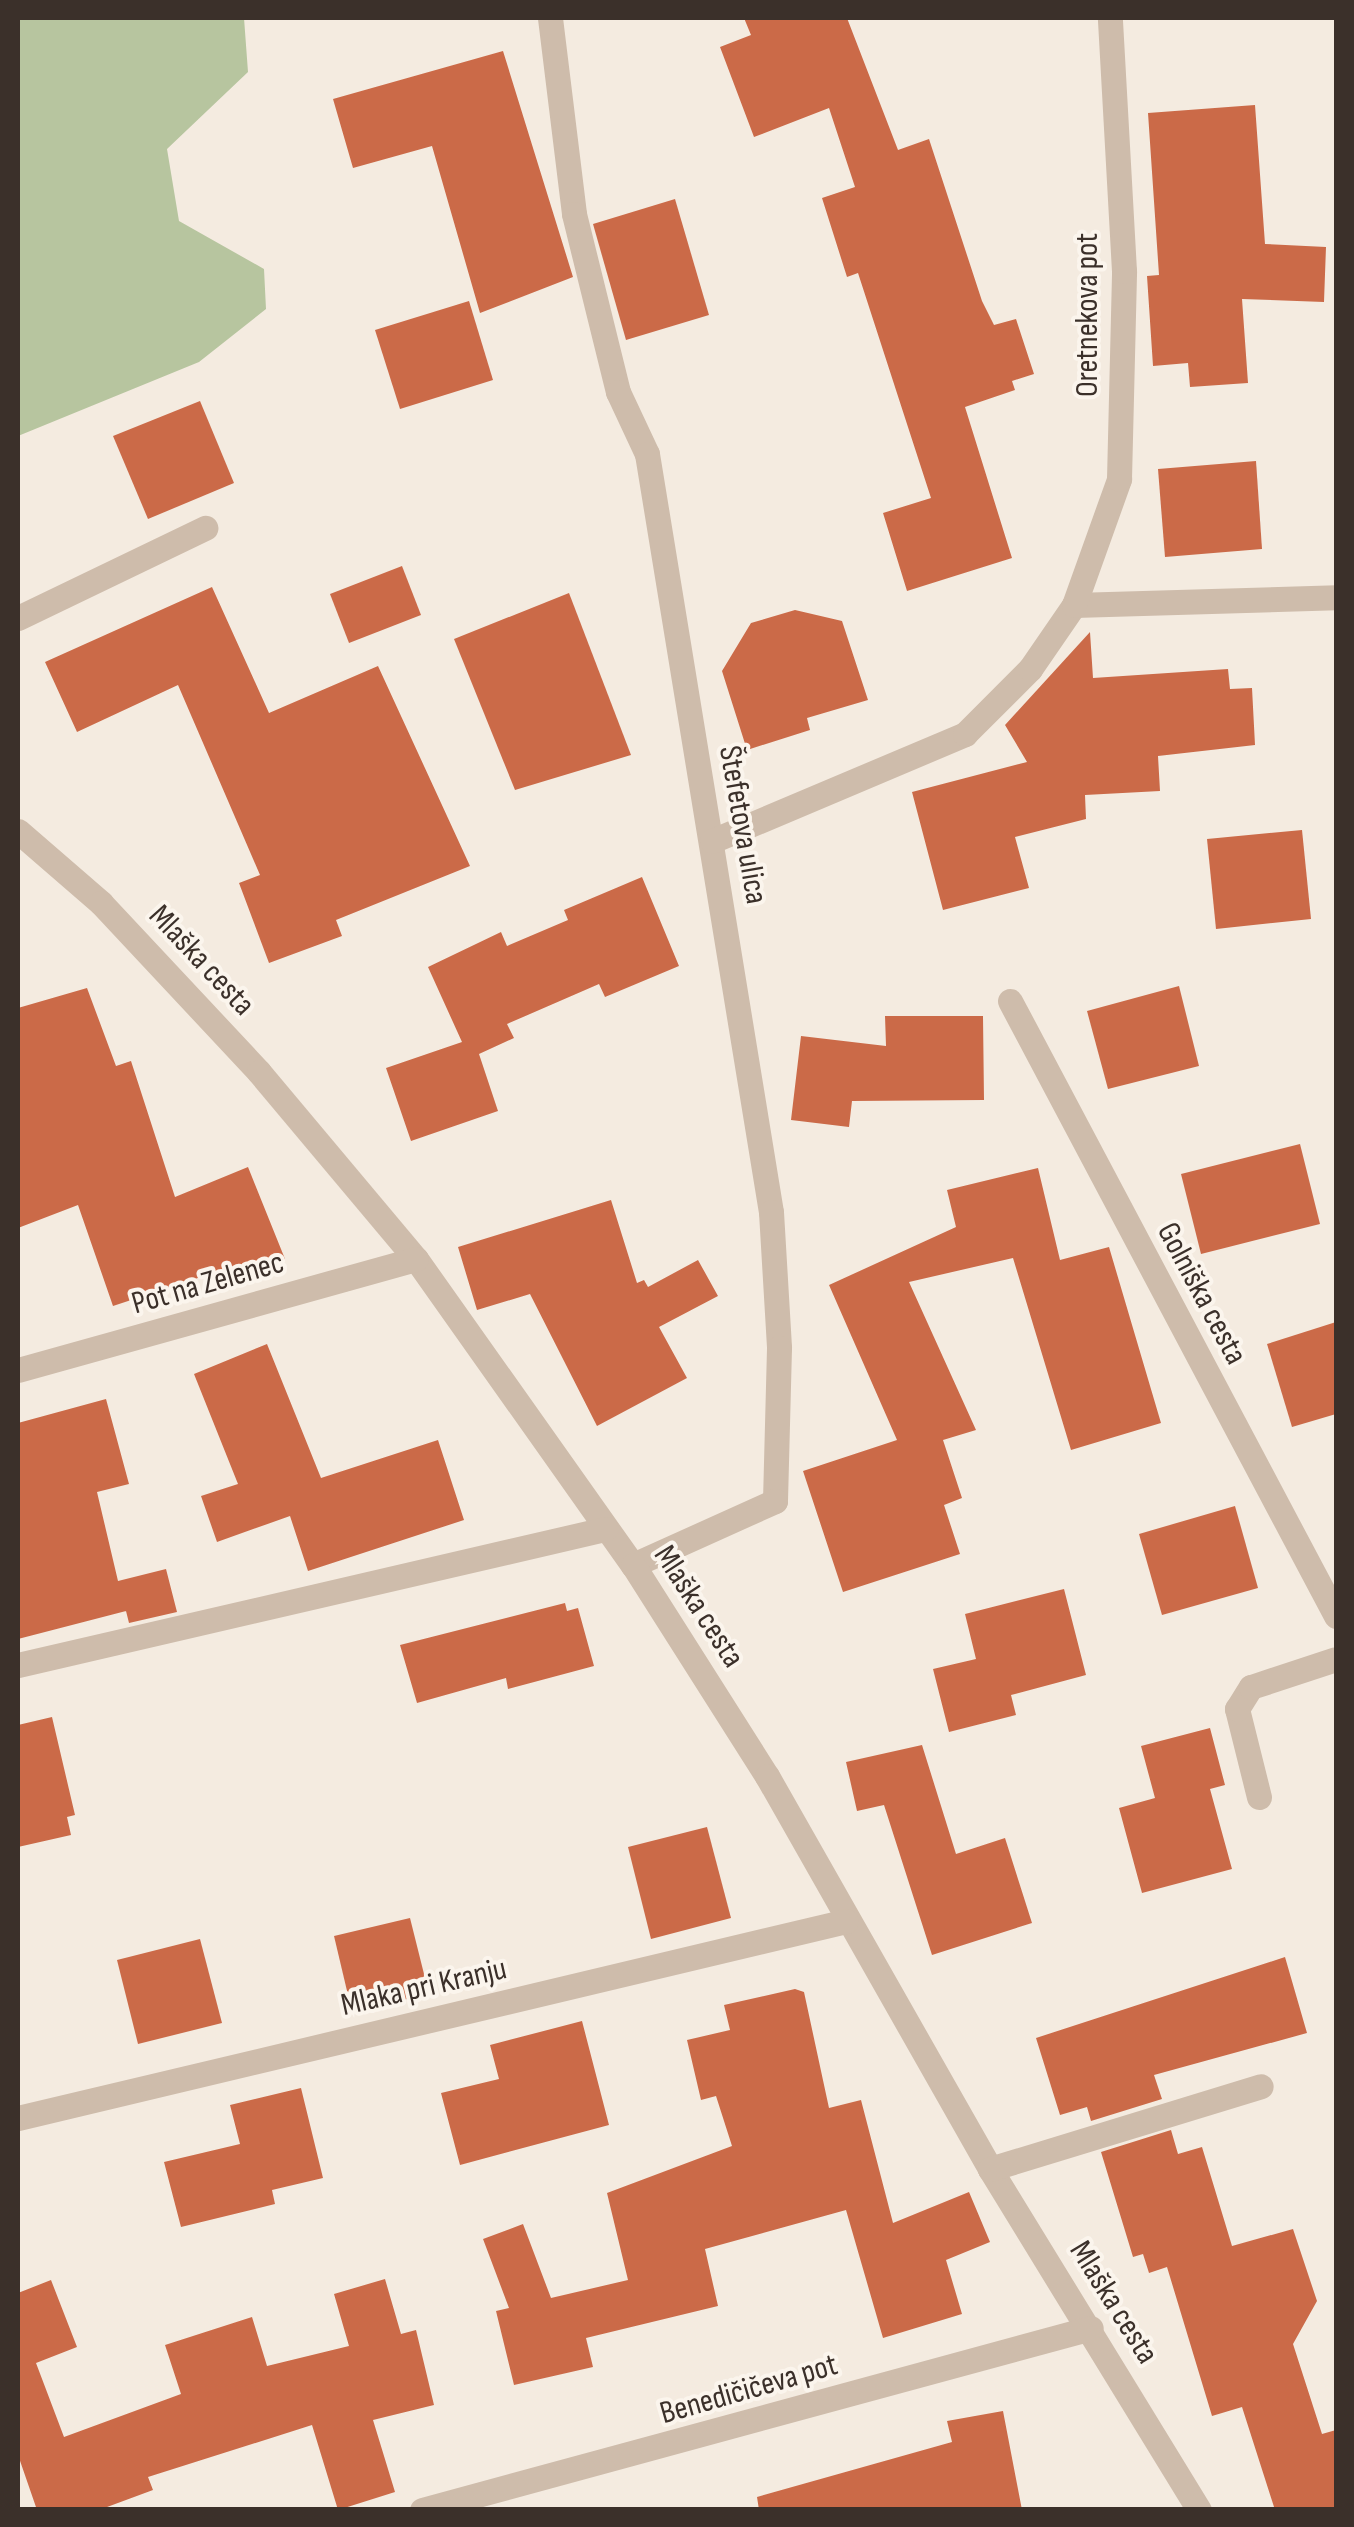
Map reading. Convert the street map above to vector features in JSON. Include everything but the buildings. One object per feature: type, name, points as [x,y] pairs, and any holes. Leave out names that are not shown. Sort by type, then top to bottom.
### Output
[{"type":"street","name":"Štefetova ulica","points":[[550,18],[574,214],[618,392],[648,454],[771,1212],[779,1348],[775,1501],[633,1565]]},
{"type":"street","name":"Oretnekova pot","points":[[712,840],[965,734],[1030,669],[1074,606],[1119,479],[1124,271],[1110,18]]},
{"type":"street","points":[[18,618],[205,528]]},
{"type":"street","points":[[1074,606],[1336,597]]},
{"type":"street","name":"Mlaška cesta","points":[[18,831],[101,903],[184,988],[416,1259],[633,1565],[768,1776],[990,2169],[1092,2328],[1199,2510]]},
{"type":"street","name":"Golniška cesta","points":[[1010,1001],[1336,1616]]},
{"type":"street","name":"Pot na Zelenec","points":[[18,1370],[416,1259]]},
{"type":"street","points":[[18,1664],[605,1529]]},
{"type":"street","points":[[1258,1797],[1238,1710],[1252,1687],[1336,1659]]},
{"type":"street","name":"Mlaka pri Kranju","points":[[18,2118],[846,1920]]},
{"type":"street","points":[[990,2169],[1261,2086]]},
{"type":"street","name":"Benedičičeva pot","points":[[422,2510],[1092,2328]]},
{"type":"green space","points":[[18,18],[244,18],[248,72],[167,149],[179,221],[264,269],[266,309],[199,362],[18,436]]}]
